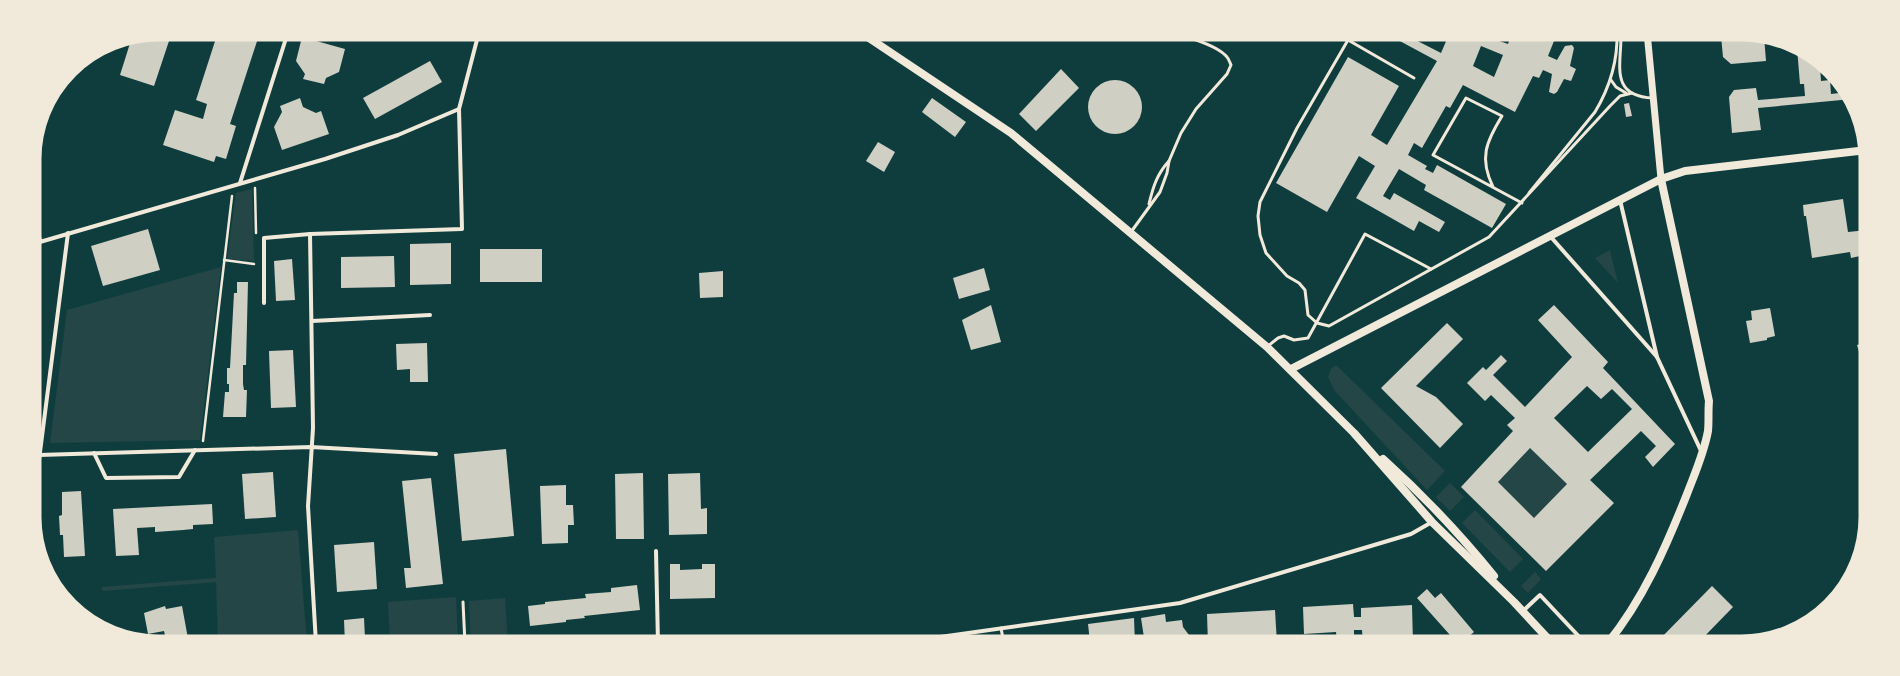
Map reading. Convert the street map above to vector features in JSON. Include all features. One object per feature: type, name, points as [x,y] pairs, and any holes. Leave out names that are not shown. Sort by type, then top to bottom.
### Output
[{"type":"main road","points":[[870,39],[1011,133],[1267,347],[1291,369],[1354,433],[1432,522],[1523,611],[1547,637]]},
{"type":"main road","points":[[1291,369],[1661,179],[1685,171],[1861,151]]},
{"type":"main road","points":[[1613,637],[1626,621],[1650,578],[1677,519],[1702,455],[1708,430],[1709,401],[1661,179]]},
{"type":"main road","points":[[1354,433],[1415,488],[1467,542],[1514,602]]},
{"type":"street","points":[[240,183],[286,39]]},
{"type":"street","points":[[264,303],[264,238],[310,234],[462,229],[459,109],[477,39]]},
{"type":"street","points":[[1648,39],[1661,179]]},
{"type":"street","points":[[39,236],[40,241],[255,179],[398,135],[459,109]]},
{"type":"street","points":[[1620,200],[1657,357],[1702,455]]},
{"type":"street","points":[[39,462],[68,233]]},
{"type":"street","points":[[310,234],[313,428],[308,506],[316,637]]},
{"type":"street","points":[[1550,236],[1657,357]]},
{"type":"street","points":[[312,321],[430,315]]},
{"type":"street","points":[[40,455],[312,447],[436,454]]},
{"type":"street","points":[[94,453],[106,478],[179,477],[196,450]]},
{"type":"street","points":[[946,637],[1180,603],[1411,534],[1432,522]]},
{"type":"street","points":[[656,551],[658,637]]},
{"type":"street","points":[[1523,611],[1540,595],[1579,637]]},
{"type":"lane","points":[[1131,232],[1163,186],[1169,161],[1181,133],[1196,110],[1227,74],[1231,65],[1228,57],[1215,48],[1190,39]]},
{"type":"lane","points":[[1522,203],[1536,182],[1595,112],[1611,80],[1615,61],[1617,39]]},
{"type":"lane","points":[[1621,39],[1620,80],[1632,93],[1644,98],[1653,98]]},
{"type":"lane","points":[[1414,78],[1348,40],[1268,184],[1260,202],[1258,216],[1260,235],[1266,253],[1287,276],[1299,283],[1305,290],[1308,315],[1317,323],[1329,326],[1489,237],[1610,106],[1626,94],[1632,93]]},
{"type":"lane","points":[[1611,80],[1616,87],[1626,94]]},
{"type":"lane","points":[[1493,187],[1485,167],[1485,151],[1490,137],[1502,116],[1466,98],[1433,155],[1522,203]]},
{"type":"lane","points":[[1149,205],[1153,188],[1160,171],[1169,161]]},
{"type":"lane","points":[[1267,347],[1278,338],[1284,336],[1294,340],[1308,338],[1366,234],[1431,269]]},
{"type":"lane","points":[[463,602],[465,637]]},
{"type":"lane","points":[[1002,628],[1003,637]]},
{"type":"path","points":[[255,179],[256,241]]},
{"type":"path","points":[[202,450],[233,185]]},
{"type":"path","points":[[224,260],[256,264]]},
{"type":"shaded area","points":[[252,189],[254,261],[227,259],[236,193]]},
{"type":"shaded area","points":[[1610,250],[1618,283],[1595,258]]},
{"type":"shaded area","points":[[221,267],[200,440],[50,443],[67,310]]},
{"type":"shaded area","points":[[1336,365],[1445,471],[1427,490],[1335,391],[1328,377],[1331,369]]},
{"type":"shaded area","points":[[1530,448],[1567,484],[1534,518],[1498,482]]},
{"type":"shaded area","points":[[1450,483],[1464,497],[1450,511],[1436,497]]},
{"type":"shaded area","points":[[1475,510],[1523,559],[1510,572],[1462,523]]},
{"type":"shaded area","points":[[298,530],[306,637],[218,637],[216,582],[103,591],[101,587],[216,578],[214,537]]},
{"type":"shaded area","points":[[1535,572],[1541,579],[1528,593],[1521,586]]},
{"type":"shaded area","points":[[456,597],[458,637],[390,637],[388,602]]},
{"type":"shaded area","points":[[505,598],[508,637],[471,637],[469,601]]},
{"type":"building","points":[[151,39],[170,39],[154,86],[120,75],[130,42]]},
{"type":"building","points":[[216,39],[258,39],[230,124],[236,126],[226,159],[216,156],[214,162],[163,145],[175,110],[203,119],[207,104],[196,100]]},
{"type":"building","points":[[302,39],[309,39],[345,49],[339,72],[326,78],[324,84],[303,79],[305,74],[296,61]]},
{"type":"building","points":[[1396,39],[1414,39],[1441,53],[1447,39],[1494,39],[1508,44],[1510,39],[1549,39],[1554,41],[1548,56],[1557,60],[1565,46],[1572,45],[1574,48],[1570,66],[1576,69],[1571,81],[1564,79],[1557,92],[1554,94],[1549,92],[1552,74],[1543,70],[1539,78],[1533,76],[1515,112],[1463,85],[1450,108],[1446,106],[1422,148],[1414,143],[1408,155],[1427,166],[1425,169],[1433,173],[1437,165],[1506,204],[1492,228],[1424,190],[1426,185],[1399,169],[1383,196],[1390,200],[1394,193],[1445,222],[1439,232],[1419,221],[1414,231],[1356,198],[1375,166],[1359,156],[1327,212],[1276,183],[1348,57],[1399,86],[1371,135],[1387,145],[1437,61]],"holes":[[[1481,46],[1503,55],[1494,77],[1473,66]]]},
{"type":"building","points":[[1721,39],[1764,41],[1766,61],[1731,64],[1723,57]]},
{"type":"building","points":[[1797,53],[1808,59],[1820,69],[1821,81],[1830,80],[1831,94],[1841,93],[1845,100],[1758,108],[1761,130],[1732,133],[1729,97],[1734,90],[1756,88],[1758,100],[1805,96],[1804,84],[1800,84]]},
{"type":"building","points":[[430,61],[442,82],[375,119],[363,98]]},
{"type":"building","points":[[1061,69],[1079,88],[1036,131],[1019,114]]},
{"type":"building","points":[[1110,80],[1120,80],[1130,84],[1138,92],[1142,102],[1142,112],[1138,122],[1130,130],[1120,134],[1110,134],[1100,130],[1092,122],[1088,112],[1088,102],[1092,92],[1100,84]]},
{"type":"building","points":[[300,98],[303,107],[316,113],[321,111],[329,134],[282,150],[274,127],[282,112],[280,106]]},
{"type":"building","points":[[932,98],[966,122],[955,137],[922,112]]},
{"type":"building","points":[[1629,103],[1632,116],[1626,117],[1624,104]]},
{"type":"building","points":[[878,142],[895,152],[884,172],[866,161]]},
{"type":"building","points":[[1843,199],[1848,232],[1861,231],[1861,263],[1860,256],[1851,258],[1850,252],[1812,258],[1803,205]]},
{"type":"building","points":[[148,229],[160,270],[103,286],[91,246]]},
{"type":"building","points":[[451,243],[451,284],[410,285],[410,244]]},
{"type":"building","points":[[480,249],[542,249],[542,282],[480,282]]},
{"type":"building","points":[[394,256],[395,287],[341,288],[341,257]]},
{"type":"building","points":[[292,259],[295,300],[276,301],[274,261]]},
{"type":"building","points":[[984,268],[990,290],[959,299],[953,278]]},
{"type":"building","points":[[723,271],[723,297],[700,298],[699,273]]},
{"type":"building","points":[[237,282],[248,282],[246,365],[243,365],[243,384],[244,390],[247,390],[246,417],[223,417],[225,392],[229,392],[229,384],[227,384],[227,368],[230,368],[234,293],[237,293]]},
{"type":"building","points":[[991,305],[1001,342],[971,350],[962,320]]},
{"type":"building","points":[[1554,305],[1608,362],[1603,368],[1675,444],[1653,467],[1645,457],[1656,446],[1641,431],[1590,480],[1614,503],[1546,571],[1461,487],[1513,431],[1507,425],[1515,418],[1491,395],[1485,401],[1467,383],[1483,367],[1486,370],[1501,355],[1507,361],[1493,375],[1525,407],[1572,357],[1538,320]],"holes":[[[1587,386],[1601,399],[1612,389],[1632,409],[1588,452],[1554,418]],[[1530,448],[1567,484],[1534,518],[1498,482]]]},
{"type":"building","points":[[1770,308],[1775,336],[1767,338],[1767,340],[1750,343],[1746,321],[1752,320],[1751,311]]},
{"type":"building","points":[[1447,323],[1463,339],[1416,386],[1436,397],[1463,424],[1440,448],[1381,388]]},
{"type":"building","points":[[427,343],[428,382],[410,382],[410,369],[397,370],[396,344]]},
{"type":"building","points":[[1861,344],[1861,359],[1857,345]]},
{"type":"building","points":[[293,350],[296,407],[271,408],[269,351]]},
{"type":"building","points":[[506,449],[514,536],[462,541],[454,454]]},
{"type":"building","points":[[273,472],[276,517],[245,519],[242,474]]},
{"type":"building","points":[[643,473],[644,539],[616,539],[615,474]]},
{"type":"building","points":[[700,473],[701,509],[707,508],[707,534],[669,535],[668,474]]},
{"type":"building","points":[[431,478],[443,584],[406,588],[404,568],[411,568],[402,481]]},
{"type":"building","points":[[566,485],[566,505],[573,505],[574,525],[568,525],[568,543],[542,544],[540,486]]},
{"type":"building","points":[[81,491],[85,556],[64,557],[63,535],[60,535],[59,516],[62,515],[62,492]]},
{"type":"building","points":[[212,504],[213,524],[193,525],[193,529],[155,532],[155,527],[137,528],[139,555],[116,556],[113,509]]},
{"type":"building","points":[[374,542],[377,589],[337,592],[334,545]]},
{"type":"building","points":[[670,564],[680,564],[680,570],[702,569],[702,564],[715,564],[715,598],[670,599]]},
{"type":"building","points":[[637,585],[640,610],[584,616],[585,618],[566,620],[566,622],[530,626],[528,606],[545,604],[545,602],[586,598],[585,594],[611,592],[611,588]]},
{"type":"building","points":[[1712,586],[1733,607],[1704,637],[1662,637]]},
{"type":"building","points":[[1427,589],[1435,598],[1441,593],[1474,632],[1468,637],[1452,637],[1417,598]]},
{"type":"building","points":[[1353,604],[1354,617],[1361,617],[1361,608],[1412,605],[1413,637],[1362,637],[1362,630],[1354,630],[1354,637],[1337,637],[1336,632],[1304,634],[1303,607]]},
{"type":"building","points":[[165,606],[166,609],[182,606],[188,637],[165,637],[164,631],[148,634],[144,613]]},
{"type":"building","points":[[1275,610],[1277,637],[1208,637],[1207,614]]},
{"type":"building","points":[[1165,614],[1166,622],[1182,620],[1183,627],[1190,637],[1144,637],[1141,618]]},
{"type":"building","points":[[364,618],[365,637],[345,637],[344,620]]},
{"type":"building","points":[[1134,618],[1135,637],[1089,637],[1088,624]]}]
